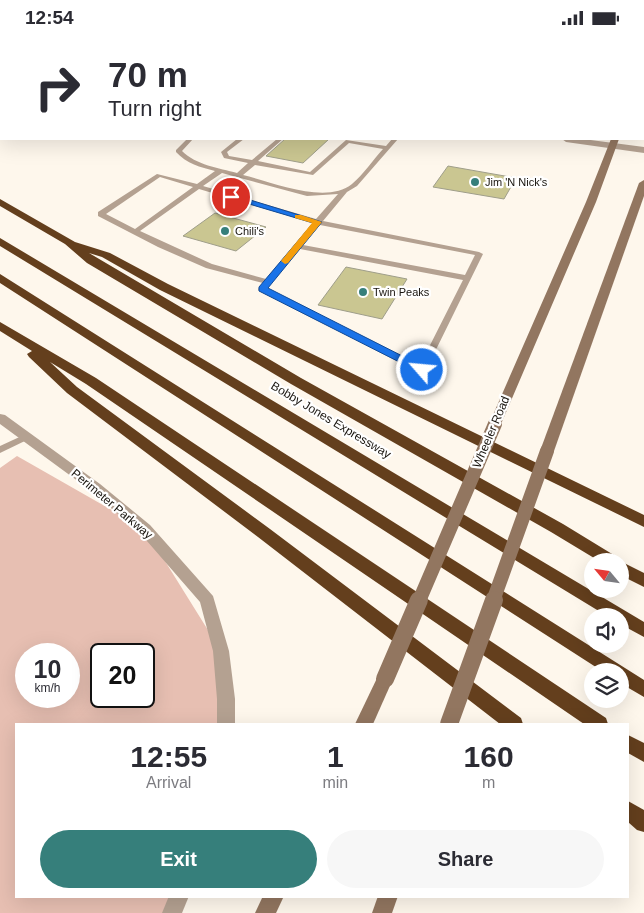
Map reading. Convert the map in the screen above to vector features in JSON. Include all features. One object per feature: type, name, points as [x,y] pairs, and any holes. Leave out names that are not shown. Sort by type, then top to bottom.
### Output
[{"type":"highway","name":"Bobby Jones Expressway","points":[[0,202],[69,243],[91,261],[296,381],[598,553]]},
{"type":"highway","name":"Bobby Jones Expressway","points":[[0,241],[644,630]]},
{"type":"highway","points":[[69,243],[106,255],[173,291],[644,522]]},
{"type":"highway","points":[[0,278],[603,663]]},
{"type":"highway","points":[[7,330],[72,391],[264,533],[513,723]]},
{"type":"highway","points":[[7,330],[91,381],[598,723]]},
{"type":"highway","points":[[629,572],[644,581]]},
{"type":"highway","points":[[629,680],[644,689]]},
{"type":"highway","points":[[629,744],[644,754]]},
{"type":"highway","points":[[629,811],[644,823]]},
{"type":"main road","name":"Wheeler Road","points":[[364,723],[590,202],[613,142]]},
{"type":"main road","points":[[449,723],[641,197],[644,183]]},
{"type":"main road","points":[[265,913],[273,898]]},
{"type":"main road","points":[[382,913],[387,898]]},
{"type":"street","points":[[582,140],[613,142],[644,150]]},
{"type":"street","name":"Perimeter Parkway","points":[[0,418],[95,487],[145,529],[208,601],[221,651],[226,699],[226,723]]},
{"type":"street","points":[[172,913],[178,898]]},
{"type":"lane","points":[[189,140],[178,151],[185,158],[197,164],[307,194],[328,194],[345,191]]},
{"type":"lane","points":[[241,140],[224,152],[226,157],[311,174],[348,141],[387,148]]},
{"type":"lane","points":[[240,175],[279,140]]},
{"type":"lane","points":[[268,282],[209,266],[101,214],[159,175],[318,222],[479,254],[422,370],[262,289],[268,282],[297,246],[318,222],[345,191],[360,180],[394,140]]},
{"type":"lane","points":[[135,232],[222,170]]},
{"type":"lane","points":[[297,246],[467,278]]},
{"type":"lane","points":[[0,451],[26,437]]},
{"type":"shaded area","points":[[17,456],[145,529],[221,651],[219,723],[15,723],[15,898],[172,898],[166,913],[0,913],[0,468]]},
{"type":"building","points":[[284,140],[328,140],[303,163],[266,156]]},
{"type":"building","name":"Jim 'N Nick's","points":[[448,166],[516,178],[504,199],[433,187]]},
{"type":"building","name":"Chili's","points":[[215,213],[266,227],[236,251],[183,236]]},
{"type":"building","name":"Twin Peaks","points":[[346,267],[407,279],[382,319],[318,305]]},
{"type":"slow traffic","points":[[285,261],[318,222],[298,216]]},
{"type":"place","name":"Jim 'N Nick's","points":[[475,182]]},
{"type":"place","name":"Chili's","points":[[225,231]]},
{"type":"place","name":"Twin Peaks","points":[[363,292]]},
{"type":"route","points":[[231,197],[318,222],[262,289],[422,370]]}]
